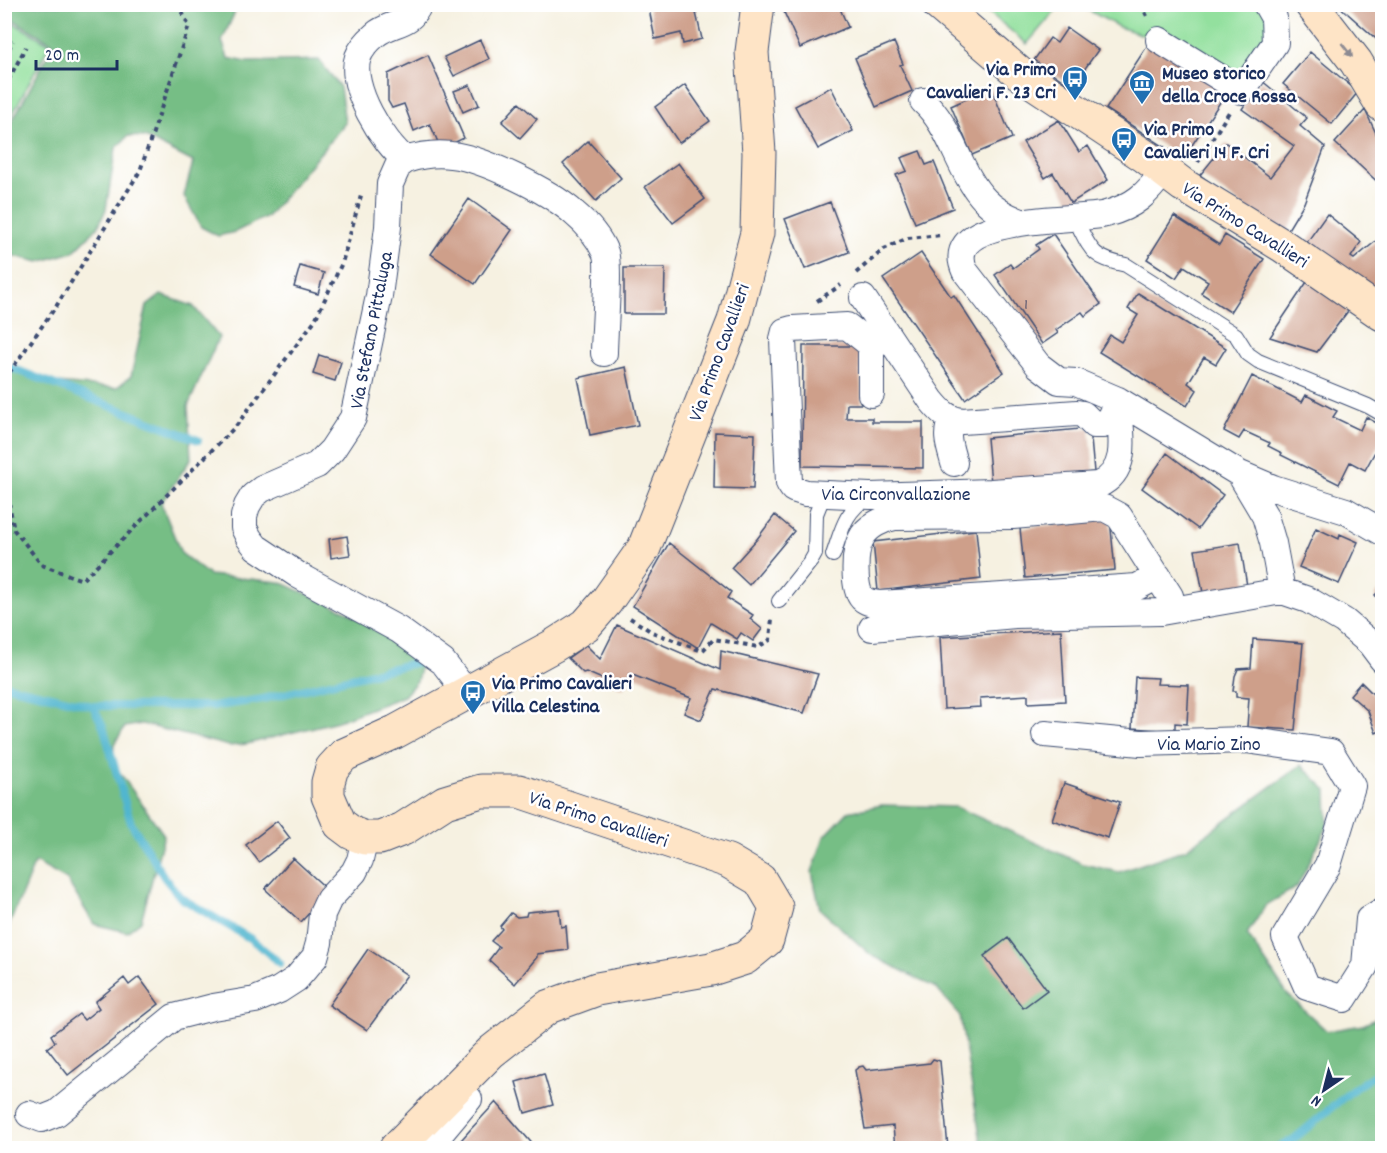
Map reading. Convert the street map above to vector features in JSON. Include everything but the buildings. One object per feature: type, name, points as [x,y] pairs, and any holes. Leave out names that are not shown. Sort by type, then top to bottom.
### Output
[{"type":"main road","name":"Via Primo Cavallieri","points":[[396,1149],[491,1052],[548,1007],[597,989],[711,969],[744,958],[767,940],[776,907],[760,880],[728,861],[519,791],[481,791],[445,802],[403,829],[380,838],[365,838],[352,833],[340,824],[328,796],[328,782],[332,768],[344,755],[395,732],[553,646],[586,625],[606,602],[644,548],[734,321],[757,234],[759,153],[752,52],[758,4]]},
{"type":"main road","name":"Via Primo Cavallieri","points":[[938,4],[1019,73],[1146,157],[1173,178],[1283,246],[1383,314]]},
{"type":"main road","points":[[1311,4],[1356,62],[1383,105]]},
{"type":"street","points":[[419,4],[416,14],[407,21],[376,33],[367,42],[357,59],[358,83],[363,99],[390,144],[406,160],[431,154],[461,157],[505,172],[556,200],[574,212],[587,225],[607,254],[604,353]]},
{"type":"street","points":[[1159,40],[1242,91],[1275,43],[1274,18],[1266,4]]},
{"type":"street","points":[[923,101],[934,111],[984,200],[1005,215],[1021,222]]},
{"type":"street","name":"Via Stefano Pittaluga","points":[[406,160],[398,166],[390,184],[388,227],[379,296],[353,418],[332,450],[316,465],[262,489],[253,496],[244,516],[244,528],[256,547],[298,576],[399,630],[443,662],[467,693]]},
{"type":"street","points":[[1173,178],[1149,191],[1138,201],[1106,214],[1075,219],[1021,222],[982,231],[969,240],[962,249],[960,261],[970,280],[1038,365],[1059,381],[1076,382],[1118,400],[1240,474],[1273,488],[1346,511],[1383,531]]},
{"type":"street","points":[[863,298],[931,400],[952,420],[1077,413],[1083,414],[1094,425],[1103,424],[1110,417],[1118,400]]},
{"type":"street","name":"Via Circonvallazione","points":[[871,394],[871,345],[847,326],[784,331],[789,483],[793,489],[799,492],[870,496],[991,492],[1098,485],[1107,481],[1118,469],[1121,441],[1118,400]]},
{"type":"street","points":[[952,420],[948,427],[948,435],[954,463]]},
{"type":"street","points":[[1240,474],[1265,516],[1273,543],[1282,591]]},
{"type":"street","points":[[1158,576],[1137,586],[880,604],[869,603],[861,597],[855,578],[856,553],[861,538],[883,519],[1012,516],[1104,508],[1119,516],[1158,576],[1170,597],[1173,609]]},
{"type":"street","points":[[872,628],[1015,615],[1117,614],[1173,609],[1282,591],[1308,600],[1344,621],[1383,659]]},
{"type":"street","name":"Via Mario Zino","points":[[1045,734],[1141,743],[1246,740],[1331,752],[1352,786],[1328,864],[1285,937],[1307,987],[1344,999],[1365,966],[1369,919],[1383,910]]},
{"type":"street","points":[[29,1114],[42,1119],[57,1113],[174,1017],[255,1000],[279,990],[296,979],[315,957],[322,914],[329,899],[354,873],[360,860],[365,838]]},
{"type":"street","points":[[428,1149],[470,1099]]},
{"type":"lane","points":[[1075,219],[1093,253],[1110,262],[1126,266],[1236,334],[1248,354],[1258,362],[1383,414]]},
{"type":"lane","points":[[779,601],[815,554],[816,514],[824,494]]},
{"type":"lane","points":[[833,555],[845,519],[852,509],[870,496]]},
{"type":"path","points":[[4,380],[57,305],[140,171],[189,26],[178,4]]},
{"type":"path","points":[[4,57],[13,41]]},
{"type":"path","points":[[4,87],[26,47]]},
{"type":"path","points":[[1173,178],[1242,91]]},
{"type":"path","points":[[4,476],[14,530],[42,565],[82,580],[236,426],[315,320],[342,262],[363,188]]},
{"type":"path","points":[[606,602],[652,632],[702,651],[714,639],[758,647],[770,640],[773,611],[779,601]]},
{"type":"green space","points":[[8,5],[238,5],[222,41],[228,58],[247,62],[319,60],[340,87],[345,123],[268,216],[235,232],[218,236],[201,227],[184,196],[193,162],[145,137],[128,136],[116,148],[106,209],[98,227],[73,252],[39,262],[5,254],[5,134],[54,44],[5,15]]},
{"type":"green space","points":[[980,5],[1060,5],[1027,44]]},
{"type":"green space","points":[[1079,5],[1266,5],[1274,18],[1242,91],[1159,40],[1119,27]]},
{"type":"green space","points":[[5,18],[50,44],[5,128]]},
{"type":"green space","points":[[161,295],[193,306],[219,337],[188,406],[191,459],[161,503],[181,553],[209,575],[280,582],[348,612],[408,652],[421,664],[417,681],[404,696],[338,721],[247,744],[229,746],[142,724],[125,727],[114,744],[113,763],[164,835],[141,921],[127,932],[94,924],[67,880],[35,862],[5,935],[5,363],[45,382],[116,388],[131,376],[147,306]]},
{"type":"green space","points":[[1301,765],[1327,790],[1328,825],[1297,887],[1266,905],[1247,934],[1287,994],[1327,1031],[1363,1025],[1382,1016],[1382,1148],[982,1148],[960,1016],[936,988],[871,955],[820,909],[812,872],[824,837],[848,812],[882,805],[956,807],[1083,864],[1119,872],[1186,849]]},
{"type":"waterway","points":[[4,365],[198,440]]},
{"type":"waterway","points":[[4,685],[93,706],[218,706],[263,699],[427,660]]},
{"type":"waterway","points":[[93,706],[103,726],[131,823],[164,877],[181,898],[251,939],[280,963]]},
{"type":"waterway","points":[[1278,1148],[1294,1139],[1356,1087],[1382,1070]]},
{"type":"place","name":"Via Primo Cavalieri F. 23 Cri","points":[[1075,102]]},
{"type":"place","name":"Museo storico della Croce Rossa","points":[[1142,106]]},
{"type":"place","name":"Via Primo Cavalieri 14 F. Cri","points":[[1124,163]]},
{"type":"place","name":"Via Primo Cavalieri Villa Celestina","points":[[473,716]]}]
